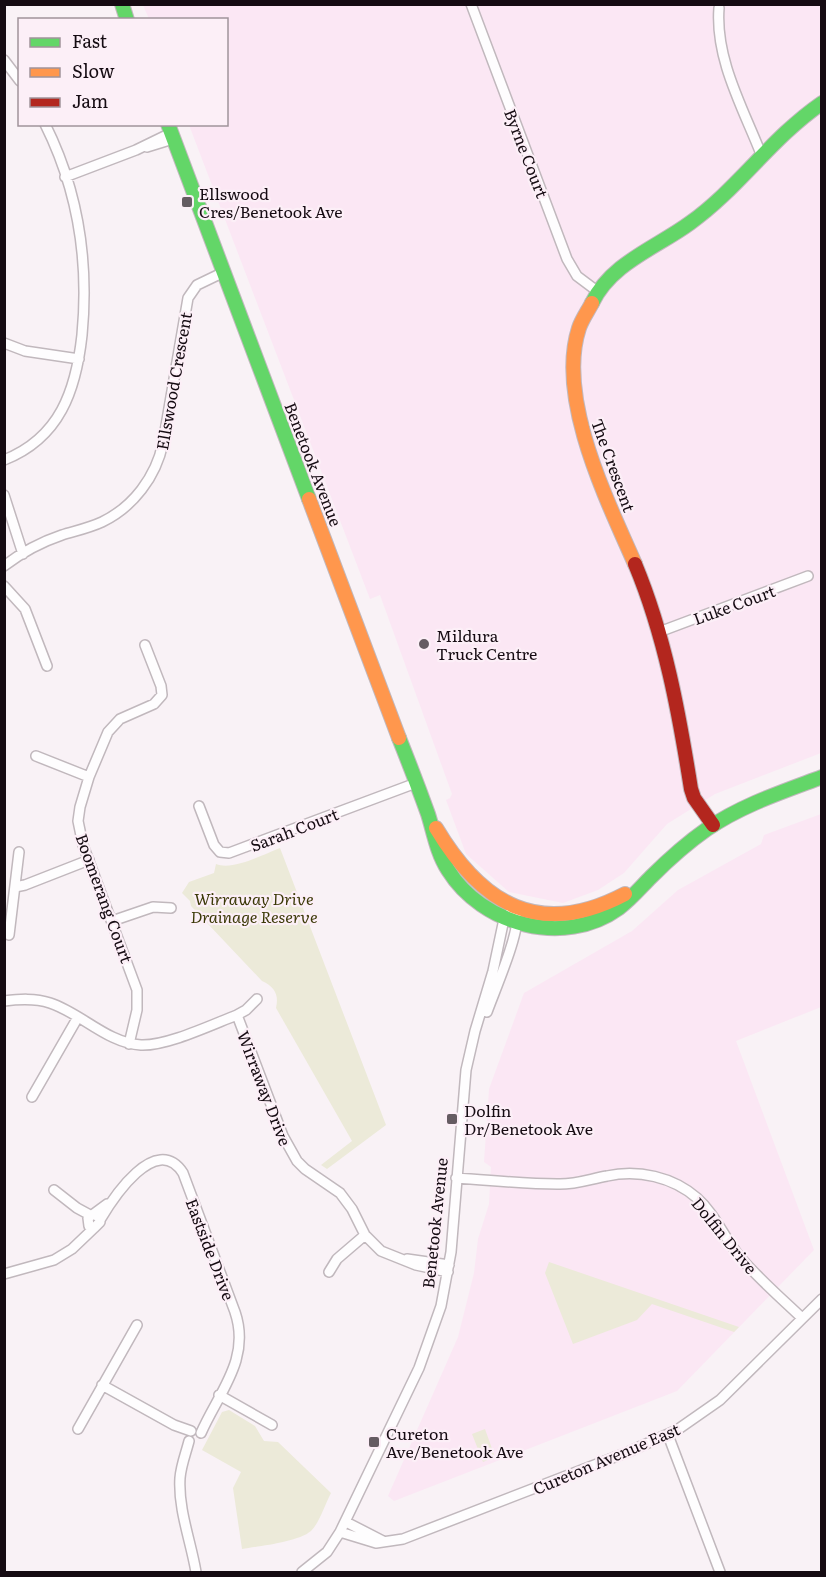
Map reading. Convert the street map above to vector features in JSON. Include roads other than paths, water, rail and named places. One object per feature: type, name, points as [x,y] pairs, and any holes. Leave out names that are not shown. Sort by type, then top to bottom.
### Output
[{"type":"main road","name":"The Crescent","points":[[713,825],[694,798],[691,789],[683,735],[659,632],[639,574],[592,459],[577,410],[574,349],[582,320],[597,291],[618,270],[700,216],[786,129],[822,103]]},
{"type":"main road","name":"Benetook Avenue","points":[[170,132],[428,815],[436,846],[451,876],[474,901],[510,921]]},
{"type":"main road","points":[[510,921],[535,927],[557,928],[592,922],[622,905],[652,876],[713,825],[758,802],[822,777]]},
{"type":"main road","name":"Benetook Avenue","points":[[428,815],[466,873],[494,897],[516,907]]},
{"type":"main road","points":[[516,907],[549,914],[586,912],[620,897],[652,876]]},
{"type":"street","name":"Byrne Court","points":[[471,4],[567,259],[577,276],[597,291]]},
{"type":"street","points":[[719,8],[718,30],[722,55],[761,154]]},
{"type":"street","points":[[4,60],[18,78]]},
{"type":"street","points":[[4,460],[36,443],[55,421],[72,390],[79,358],[84,312],[84,267],[79,230],[65,177],[46,126]]},
{"type":"street","points":[[65,177],[136,150],[170,132]]},
{"type":"street","name":"Ellswood Crescent","points":[[4,566],[48,540],[103,522],[129,504],[147,482],[163,443],[188,298],[197,285],[224,272]]},
{"type":"street","points":[[4,343],[17,349],[79,358]]},
{"type":"street","points":[[4,495],[27,551]]},
{"type":"street","name":"Luke Court","points":[[659,632],[808,576]]},
{"type":"street","points":[[4,586],[25,609],[47,666]]},
{"type":"street","name":"Boomerang Court","points":[[129,1044],[137,1010],[137,990],[83,845],[78,821],[82,796],[103,741],[112,727],[120,719],[154,704],[160,698],[161,686],[145,645]]},
{"type":"street","points":[[36,756],[89,777]]},
{"type":"street","name":"Sarah Court","points":[[200,806],[214,845],[220,852],[229,853],[416,783]]},
{"type":"street","points":[[9,935],[19,852]]},
{"type":"street","points":[[15,887],[89,860]]},
{"type":"street","points":[[112,921],[153,907],[171,908]]},
{"type":"street","name":"Benetook Avenue","points":[[346,1521],[426,1350],[441,1306],[448,1268],[463,1093],[471,1053],[493,972],[516,907]]},
{"type":"street","name":"Benetook Avenue","points":[[471,1053],[503,969],[510,921]]},
{"type":"street","name":"Wirraway Drive","points":[[129,1044],[164,1042],[237,1015],[257,999]]},
{"type":"street","points":[[4,1001],[40,1000],[60,1007],[129,1044]]},
{"type":"street","name":"Wirraway Drive","points":[[237,1015],[291,1152],[305,1169],[340,1193],[366,1235],[381,1251],[396,1258],[448,1268]]},
{"type":"street","points":[[32,1097],[78,1017]]},
{"type":"street","name":"Eastside Drive","points":[[4,1274],[54,1260],[72,1249],[92,1220],[137,1170],[159,1160],[172,1162],[183,1173],[239,1323],[241,1334],[239,1356],[210,1411],[193,1436],[185,1457],[180,1481],[190,1572]]},
{"type":"street","name":"Dolfin Drive","points":[[456,1178],[558,1184],[576,1183],[628,1173],[663,1179],[679,1186],[706,1207],[718,1221],[740,1256],[802,1318]]},
{"type":"street","points":[[54,1190],[92,1220]]},
{"type":"street","points":[[329,1272],[342,1254],[366,1235]]},
{"type":"street","name":"Cureton Avenue East","points":[[340,1532],[368,1542],[385,1542],[413,1535],[668,1435],[720,1400],[822,1299]]},
{"type":"street","points":[[78,1429],[137,1325]]},
{"type":"street","points":[[102,1385],[193,1436]]},
{"type":"street","points":[[219,1395],[272,1425]]},
{"type":"street","points":[[668,1435],[720,1572]]},
{"type":"street","points":[[302,1572],[327,1552],[346,1521],[385,1542]]},
{"type":"street","name":"Eastside Drive","points":[[187,1535],[196,1572]]},
{"type":"place","name":"Ellswood Cres/Benetook Ave","points":[[187,202]]},
{"type":"place","name":"Mildura Truck Centre","points":[[424,644]]},
{"type":"place","name":"Dolfin Dr/Benetook Ave","points":[[452,1119]]},
{"type":"place","name":"Cureton Ave/Benetook Ave","points":[[374,1442]]},
{"type":"park label","name":"Wirraway Drive Drainage Reserve","points":[[254,907]]}]
